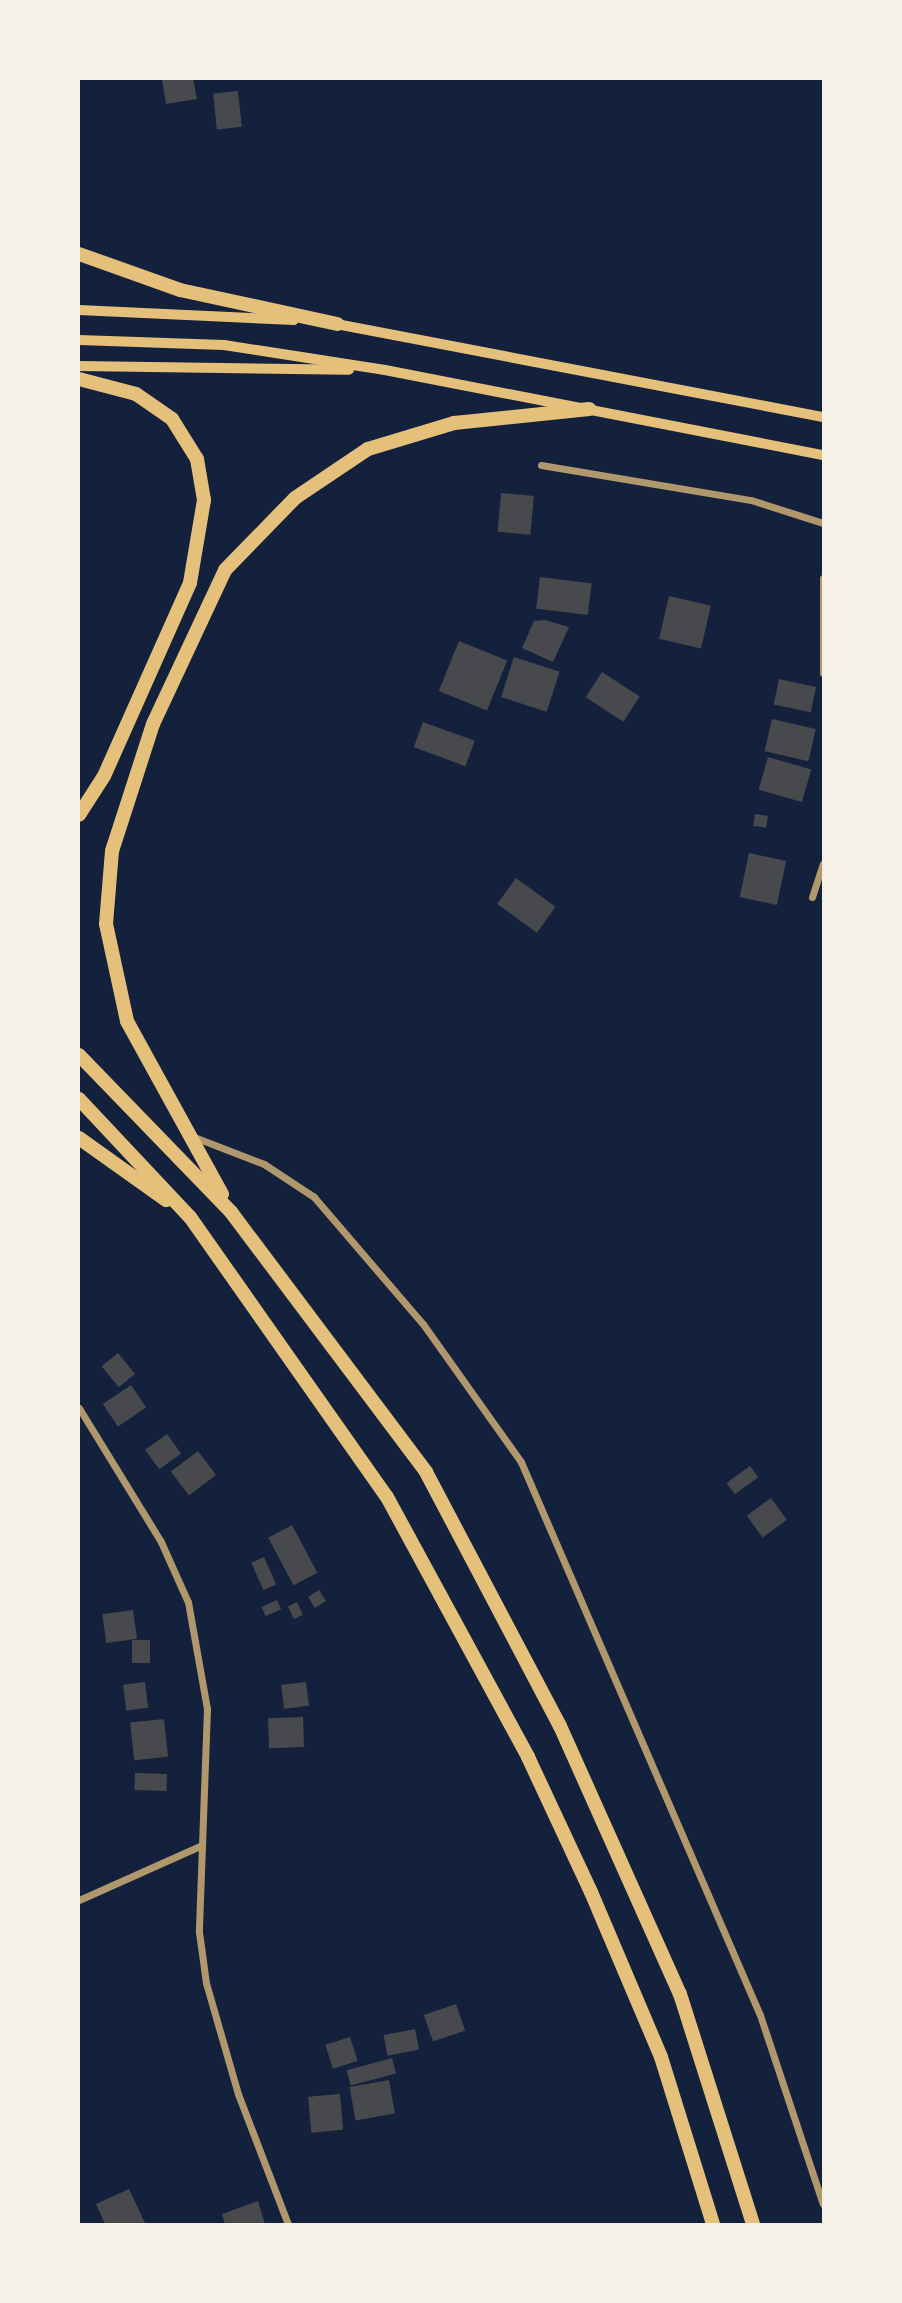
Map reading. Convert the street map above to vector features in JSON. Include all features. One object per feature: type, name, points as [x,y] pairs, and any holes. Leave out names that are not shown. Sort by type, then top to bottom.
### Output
[{"type":"highway","points":[[79,254],[180,290],[337,324]]},
{"type":"highway","points":[[79,379],[136,394],[172,419],[197,459],[204,500],[190,583],[104,776],[79,815]]},
{"type":"highway","points":[[231,1212],[127,1021],[107,924],[112,851],[153,724],[225,570],[295,498],[369,449],[454,423],[589,409]]},
{"type":"highway","points":[[79,1047],[231,1212],[426,1472],[560,1726],[680,1994],[753,2224]]},
{"type":"highway","points":[[79,1055],[112,1085]]},
{"type":"highway","points":[[82,1103],[190,1217],[387,1497],[528,1756],[661,2057],[713,2224]]},
{"type":"highway","points":[[79,1138],[190,1217]]},
{"type":"main road","points":[[79,310],[337,324],[823,417]]},
{"type":"main road","points":[[79,340],[224,345],[384,370],[823,455]]},
{"type":"main road","points":[[79,366],[384,370]]},
{"type":"street","points":[[541,465],[751,500],[823,523]]},
{"type":"street","points":[[823,578],[823,673]]},
{"type":"street","points":[[812,897],[823,864]]},
{"type":"street","points":[[190,1136],[264,1164],[314,1197],[423,1324],[521,1462],[761,2015],[823,2204]]},
{"type":"street","points":[[79,1408],[162,1542],[188,1602],[207,1709],[198,1932],[206,1983],[238,2094],[288,2224]]},
{"type":"street","points":[[79,1900],[200,1846]]},
{"type":"building","points":[[162,79],[193,79],[197,99],[166,104]]},
{"type":"building","points":[[238,91],[242,127],[217,129],[213,94]]},
{"type":"building","points":[[501,493],[534,496],[530,535],[498,532]]},
{"type":"building","points":[[540,577],[592,583],[588,615],[536,609]]},
{"type":"building","points":[[669,596],[711,606],[701,649],[659,639]]},
{"type":"building","points":[[545,620],[569,627],[553,662],[522,648],[534,621]]},
{"type":"building","points":[[459,641],[507,660],[487,711],[439,691]]},
{"type":"building","points":[[514,657],[560,672],[547,712],[501,697]]},
{"type":"building","points":[[602,672],[640,697],[623,722],[586,697]]},
{"type":"building","points":[[779,679],[816,687],[811,712],[774,704]]},
{"type":"building","points":[[772,719],[816,729],[808,761],[765,751]]},
{"type":"building","points":[[423,722],[475,741],[465,766],[414,747]]},
{"type":"building","points":[[768,757],[811,769],[802,802],[759,790]]},
{"type":"building","points":[[755,814],[768,816],[766,828],[753,826]]},
{"type":"building","points":[[749,853],[786,861],[777,905],[740,897]]},
{"type":"building","points":[[516,878],[556,907],[537,933],[497,904]]},
{"type":"building","points":[[118,1353],[135,1374],[119,1387],[102,1366]]},
{"type":"building","points":[[131,1385],[146,1407],[118,1426],[103,1404]]},
{"type":"building","points":[[167,1434],[181,1453],[159,1469],[145,1450]]},
{"type":"building","points":[[198,1451],[216,1475],[189,1495],[171,1471]]},
{"type":"building","points":[[750,1466],[758,1477],[735,1494],[727,1483]]},
{"type":"building","points":[[771,1498],[787,1520],[763,1537],[747,1516]]},
{"type":"building","points":[[292,1525],[317,1573],[294,1585],[268,1538]]},
{"type":"building","points":[[264,1557],[276,1584],[263,1590],[251,1563]]},
{"type":"building","points":[[319,1590],[326,1601],[315,1608],[308,1597]]},
{"type":"building","points":[[277,1600],[281,1609],[266,1616],[261,1607]]},
{"type":"building","points":[[297,1602],[303,1615],[294,1619],[288,1606]]},
{"type":"building","points":[[133,1610],[137,1639],[106,1643],[102,1614]]},
{"type":"building","points":[[132,1640],[150,1640],[150,1663],[132,1663]]},
{"type":"building","points":[[145,1682],[148,1708],[126,1710],[123,1685]]},
{"type":"building","points":[[306,1682],[309,1706],[284,1709],[281,1685]]},
{"type":"building","points":[[303,1717],[304,1747],[269,1748],[268,1718]]},
{"type":"building","points":[[164,1719],[168,1757],[134,1760],[130,1723]]},
{"type":"building","points":[[135,1773],[167,1774],[166,1791],[134,1790]]},
{"type":"building","points":[[456,2004],[465,2030],[433,2042],[424,2015]]},
{"type":"building","points":[[415,2029],[419,2050],[388,2056],[384,2035]]},
{"type":"building","points":[[350,2037],[358,2061],[333,2069],[325,2045]]},
{"type":"building","points":[[392,2058],[396,2073],[351,2086],[347,2070]]},
{"type":"building","points":[[389,2080],[395,2113],[356,2120],[350,2087]]},
{"type":"building","points":[[340,2094],[343,2130],[311,2133],[308,2097]]},
{"type":"building","points":[[129,2189],[145,2223],[105,2224],[96,2204]]},
{"type":"building","points":[[258,2201],[265,2224],[225,2224],[222,2214]]}]
